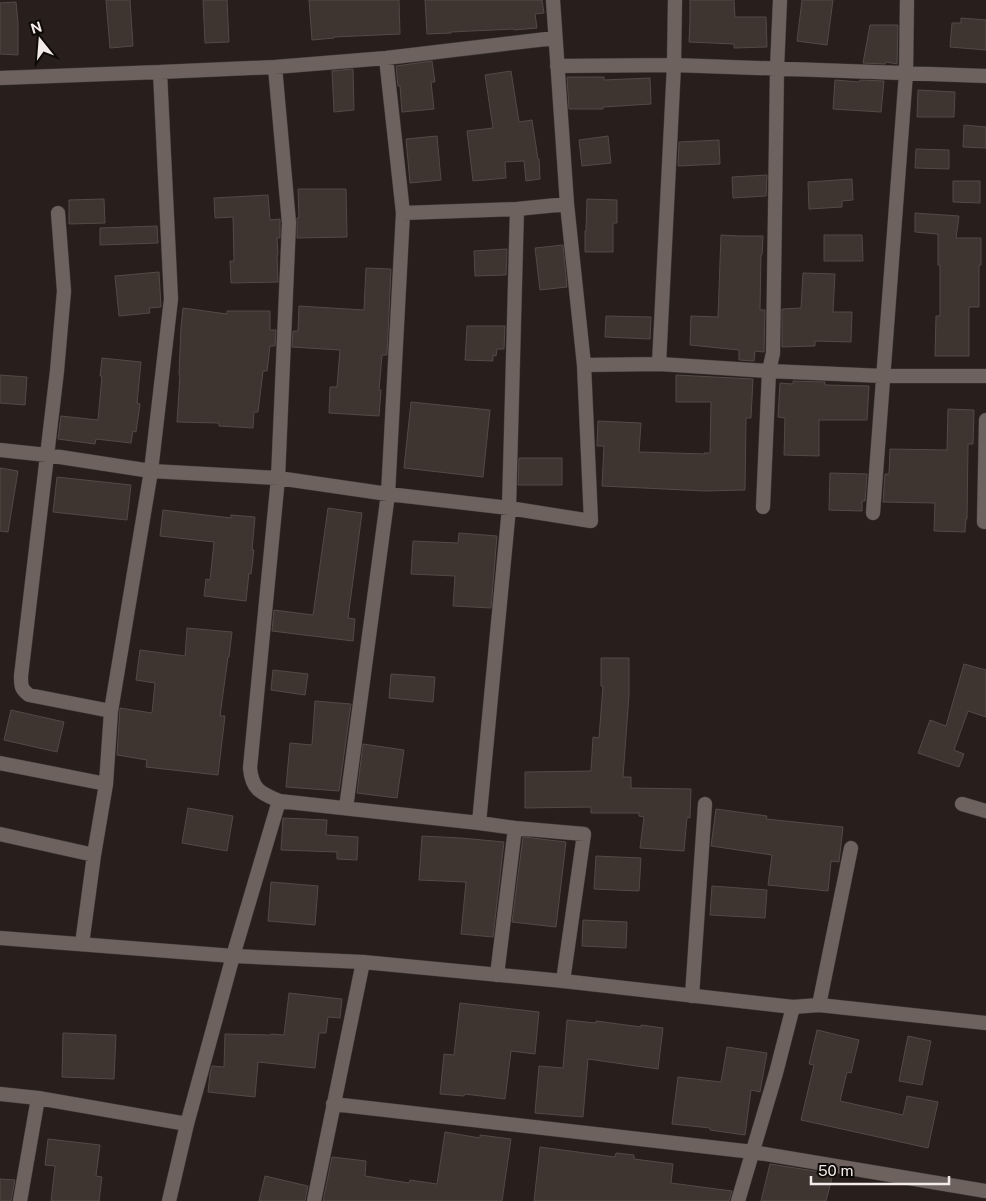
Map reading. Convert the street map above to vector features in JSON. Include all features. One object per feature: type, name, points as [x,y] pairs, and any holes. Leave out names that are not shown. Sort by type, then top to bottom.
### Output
[{"type":"street","points":[[0,450],[47,455],[151,471],[278,478],[388,494],[509,508],[591,521],[584,364],[567,204],[556,66],[553,0]]},
{"type":"street","points":[[659,364],[674,65],[675,0]]},
{"type":"street","points":[[763,507],[769,371],[772,353],[780,0]]},
{"type":"street","points":[[873,513],[906,74],[908,0]]},
{"type":"street","points":[[0,78],[275,67],[386,58],[555,38]]},
{"type":"street","points":[[346,808],[388,494],[403,213],[386,58]]},
{"type":"street","points":[[556,66],[674,65],[986,76]]},
{"type":"street","points":[[275,67],[289,223],[278,478],[250,776],[258,791],[279,801],[584,834],[563,981]]},
{"type":"street","points":[[82,944],[106,784],[111,711],[151,471],[171,299],[160,72]]},
{"type":"street","points":[[403,213],[517,209],[567,204]]},
{"type":"street","points":[[479,823],[509,508],[517,209]]},
{"type":"street","points":[[58,213],[64,291],[57,371],[21,685],[29,695],[111,711]]},
{"type":"street","points":[[584,364],[659,364],[883,376],[986,376]]},
{"type":"street","points":[[984,522],[986,420]]},
{"type":"street","points":[[0,763],[106,784]]},
{"type":"street","points":[[169,1201],[187,1124],[233,956],[279,801]]},
{"type":"street","points":[[692,996],[705,804]]},
{"type":"street","points":[[962,804],[986,810]]},
{"type":"street","points":[[497,975],[515,828]]},
{"type":"street","points":[[0,834],[94,855]]},
{"type":"street","points":[[819,1005],[852,848]]},
{"type":"street","points":[[0,938],[233,956],[363,962],[563,981],[794,1007],[819,1005],[986,1024]]},
{"type":"street","points":[[314,1201],[363,962]]},
{"type":"street","points":[[738,1201],[794,1007]]},
{"type":"street","points":[[0,1094],[38,1098],[187,1124]]},
{"type":"street","points":[[20,1201],[38,1098]]},
{"type":"street","points":[[333,1104],[753,1152],[986,1190]]},
{"type":"building","points":[[106,0],[130,0],[133,46],[110,48]]},
{"type":"building","points":[[203,0],[227,0],[229,42],[205,43]]},
{"type":"building","points":[[309,0],[399,0],[400,34],[312,40]]},
{"type":"building","points":[[425,0],[542,0],[544,13],[535,14],[537,28],[427,34]]},
{"type":"building","points":[[690,0],[734,0],[735,17],[766,17],[767,47],[734,48],[734,44],[689,42]]},
{"type":"building","points":[[802,0],[833,0],[827,45],[797,41]]},
{"type":"building","points":[[16,2],[18,55],[0,54],[0,3]]},
{"type":"building","points":[[961,18],[986,20],[986,50],[950,47],[952,23],[961,23]]},
{"type":"building","points":[[870,25],[898,25],[897,64],[886,62],[885,64],[863,63]]},
{"type":"building","points":[[432,61],[435,82],[431,82],[434,109],[402,112],[396,66]]},
{"type":"building","points":[[353,69],[354,110],[334,112],[332,71]]},
{"type":"building","points":[[511,71],[519,122],[532,120],[539,159],[540,179],[526,181],[524,161],[505,162],[506,178],[473,181],[467,131],[493,128],[485,75]]},
{"type":"building","points":[[567,77],[604,77],[604,80],[650,78],[651,104],[603,107],[603,109],[569,109]]},
{"type":"building","points":[[835,80],[859,82],[860,80],[884,81],[881,112],[833,109]]},
{"type":"building","points":[[918,90],[955,92],[954,117],[917,117]]},
{"type":"building","points":[[964,125],[986,127],[986,148],[963,147]]},
{"type":"building","points":[[437,136],[441,180],[410,183],[406,139]]},
{"type":"building","points":[[608,136],[611,163],[582,166],[579,140]]},
{"type":"building","points":[[719,140],[720,164],[678,166],[679,142]]},
{"type":"building","points":[[916,149],[949,150],[949,169],[915,168]]},
{"type":"building","points":[[767,175],[766,196],[733,198],[732,177]]},
{"type":"building","points":[[852,179],[853,200],[842,201],[842,207],[809,209],[808,182]]},
{"type":"building","points":[[953,181],[980,181],[980,203],[953,202]]},
{"type":"building","points":[[298,189],[346,189],[347,237],[297,238],[297,218],[299,218]]},
{"type":"building","points":[[268,195],[270,220],[280,219],[280,238],[277,238],[278,282],[231,283],[230,261],[234,261],[233,217],[215,218],[214,198]]},
{"type":"building","points":[[104,199],[105,223],[69,224],[69,200]]},
{"type":"building","points":[[587,199],[617,200],[617,223],[613,223],[613,252],[585,252]]},
{"type":"building","points":[[915,213],[959,216],[956,238],[981,238],[979,307],[969,307],[969,356],[935,356],[936,316],[940,316],[938,234],[915,232]]},
{"type":"building","points":[[157,226],[158,243],[100,245],[100,228]]},
{"type":"building","points":[[721,235],[763,236],[760,310],[765,310],[764,352],[755,351],[754,361],[739,360],[739,350],[690,345],[691,316],[718,317]]},
{"type":"building","points":[[824,235],[862,235],[863,261],[824,261]]},
{"type":"building","points":[[563,245],[567,287],[540,290],[535,248]]},
{"type":"building","points":[[507,249],[506,275],[475,276],[474,251]]},
{"type":"building","points":[[366,268],[391,269],[387,355],[382,355],[379,416],[329,413],[330,387],[337,387],[340,350],[292,347],[293,331],[298,331],[299,306],[364,310]]},
{"type":"building","points":[[159,272],[161,307],[149,308],[150,313],[119,316],[115,276]]},
{"type":"building","points":[[803,273],[835,274],[833,312],[852,312],[851,342],[815,341],[815,346],[782,347],[782,309],[801,308]]},
{"type":"building","points":[[183,308],[227,314],[227,311],[270,311],[270,330],[276,330],[275,346],[270,346],[267,371],[263,371],[258,412],[254,412],[253,428],[219,426],[219,423],[177,422]]},
{"type":"building","points":[[606,316],[651,317],[650,339],[605,337]]},
{"type":"building","points":[[467,326],[505,326],[504,349],[497,349],[496,356],[493,355],[493,361],[465,360]]},
{"type":"building","points":[[102,358],[141,362],[137,403],[140,404],[136,432],[133,431],[131,443],[96,439],[95,444],[58,439],[61,416],[98,420]]},
{"type":"building","points":[[0,375],[27,377],[25,405],[0,403]]},
{"type":"building","points":[[676,375],[753,379],[751,418],[746,418],[745,490],[705,491],[602,486],[604,446],[597,446],[598,421],[641,423],[639,452],[710,453],[711,402],[676,402]]},
{"type":"building","points":[[793,381],[825,382],[825,385],[869,386],[867,420],[819,420],[819,456],[784,455],[785,418],[778,417],[780,383],[793,384]]},
{"type":"building","points":[[411,402],[490,410],[483,477],[404,468]]},
{"type":"building","points":[[948,409],[974,410],[973,444],[968,444],[967,519],[965,532],[934,531],[935,503],[883,502],[885,474],[889,474],[890,449],[947,450]]},
{"type":"building","points":[[519,458],[562,458],[562,485],[518,485]]},
{"type":"building","points":[[0,468],[18,471],[8,532],[0,531]]},
{"type":"building","points":[[830,473],[867,474],[865,501],[862,501],[862,511],[829,510]]},
{"type":"building","points":[[57,477],[131,485],[127,520],[53,512]]},
{"type":"building","points":[[328,508],[362,513],[348,618],[355,619],[353,641],[272,631],[274,610],[313,615]]},
{"type":"building","points":[[163,510],[231,518],[231,515],[255,517],[252,550],[254,550],[246,601],[204,596],[206,579],[210,580],[214,542],[160,536]]},
{"type":"building","points":[[459,533],[497,536],[491,608],[453,606],[455,576],[411,574],[413,541],[458,543]]},
{"type":"building","points":[[187,628],[232,632],[220,716],[225,716],[218,775],[146,767],[147,760],[117,755],[120,708],[152,713],[155,683],[136,680],[140,650],[185,656]]},
{"type":"building","points":[[601,658],[629,658],[629,695],[623,777],[631,777],[631,788],[691,789],[690,818],[687,817],[684,851],[640,848],[644,817],[639,816],[639,813],[591,813],[591,807],[525,808],[525,772],[591,771],[593,737],[599,738],[603,686],[601,686]]},
{"type":"building","points":[[964,664],[986,670],[986,717],[968,711],[954,750],[964,754],[959,767],[918,753],[930,720],[946,726]]},
{"type":"building","points":[[273,670],[308,674],[305,695],[271,690]]},
{"type":"building","points":[[391,674],[435,677],[433,702],[389,698]]},
{"type":"building","points":[[315,701],[351,704],[339,791],[286,787],[290,743],[312,745]]},
{"type":"building","points":[[11,710],[64,722],[57,752],[4,740]]},
{"type":"building","points":[[363,744],[404,750],[397,798],[357,793]]},
{"type":"building","points":[[188,808],[233,816],[227,851],[182,843]]},
{"type":"building","points":[[716,809],[767,816],[766,819],[843,827],[839,862],[831,861],[828,891],[768,885],[772,855],[711,846]]},
{"type":"building","points":[[283,818],[327,820],[326,835],[358,837],[357,860],[337,859],[337,852],[281,850]]},
{"type":"building","points":[[422,836],[504,842],[493,937],[461,934],[466,882],[419,880]]},
{"type":"building","points":[[523,837],[566,842],[556,927],[512,922]]},
{"type":"building","points":[[596,856],[641,858],[639,891],[594,889]]},
{"type":"building","points":[[271,882],[318,886],[315,925],[268,921]]},
{"type":"building","points":[[712,886],[767,890],[765,918],[710,915]]},
{"type":"building","points":[[583,920],[627,922],[626,948],[582,946]]},
{"type":"building","points":[[289,993],[342,999],[340,1018],[328,1017],[326,1033],[319,1033],[315,1068],[258,1062],[255,1097],[208,1092],[212,1066],[224,1067],[225,1034],[284,1035]]},
{"type":"building","points":[[460,1003],[539,1012],[535,1054],[511,1051],[505,1099],[465,1094],[464,1096],[440,1094],[444,1054],[454,1055]]},
{"type":"building","points":[[567,1020],[663,1028],[658,1069],[588,1059],[583,1117],[535,1113],[539,1066],[563,1068]]},
{"type":"building","points":[[817,1030],[859,1040],[851,1073],[847,1072],[840,1101],[903,1115],[907,1096],[938,1102],[928,1148],[801,1120],[814,1065],[809,1064]]},
{"type":"building","points":[[63,1033],[116,1035],[114,1079],[62,1077]]},
{"type":"building","points":[[908,1036],[931,1041],[922,1085],[899,1081]]},
{"type":"building","points":[[727,1047],[767,1053],[760,1092],[751,1090],[745,1135],[710,1130],[710,1128],[672,1124],[678,1077],[721,1082]]},
{"type":"building","points":[[445,1132],[480,1138],[480,1135],[511,1139],[502,1201],[323,1201],[332,1157],[366,1161],[365,1176],[409,1183],[410,1180],[437,1184]]},
{"type":"building","points":[[48,1139],[100,1145],[96,1176],[102,1177],[99,1201],[51,1201],[55,1166],[45,1165]]},
{"type":"building","points":[[540,1147],[615,1157],[616,1153],[634,1155],[634,1159],[673,1164],[671,1183],[732,1191],[729,1201],[534,1201]]},
{"type":"building","points":[[770,1164],[833,1174],[826,1201],[761,1201]]},
{"type":"building","points":[[265,1176],[308,1186],[305,1201],[259,1201]]},
{"type":"building","points":[[0,1179],[15,1180],[11,1201],[0,1201]]}]
